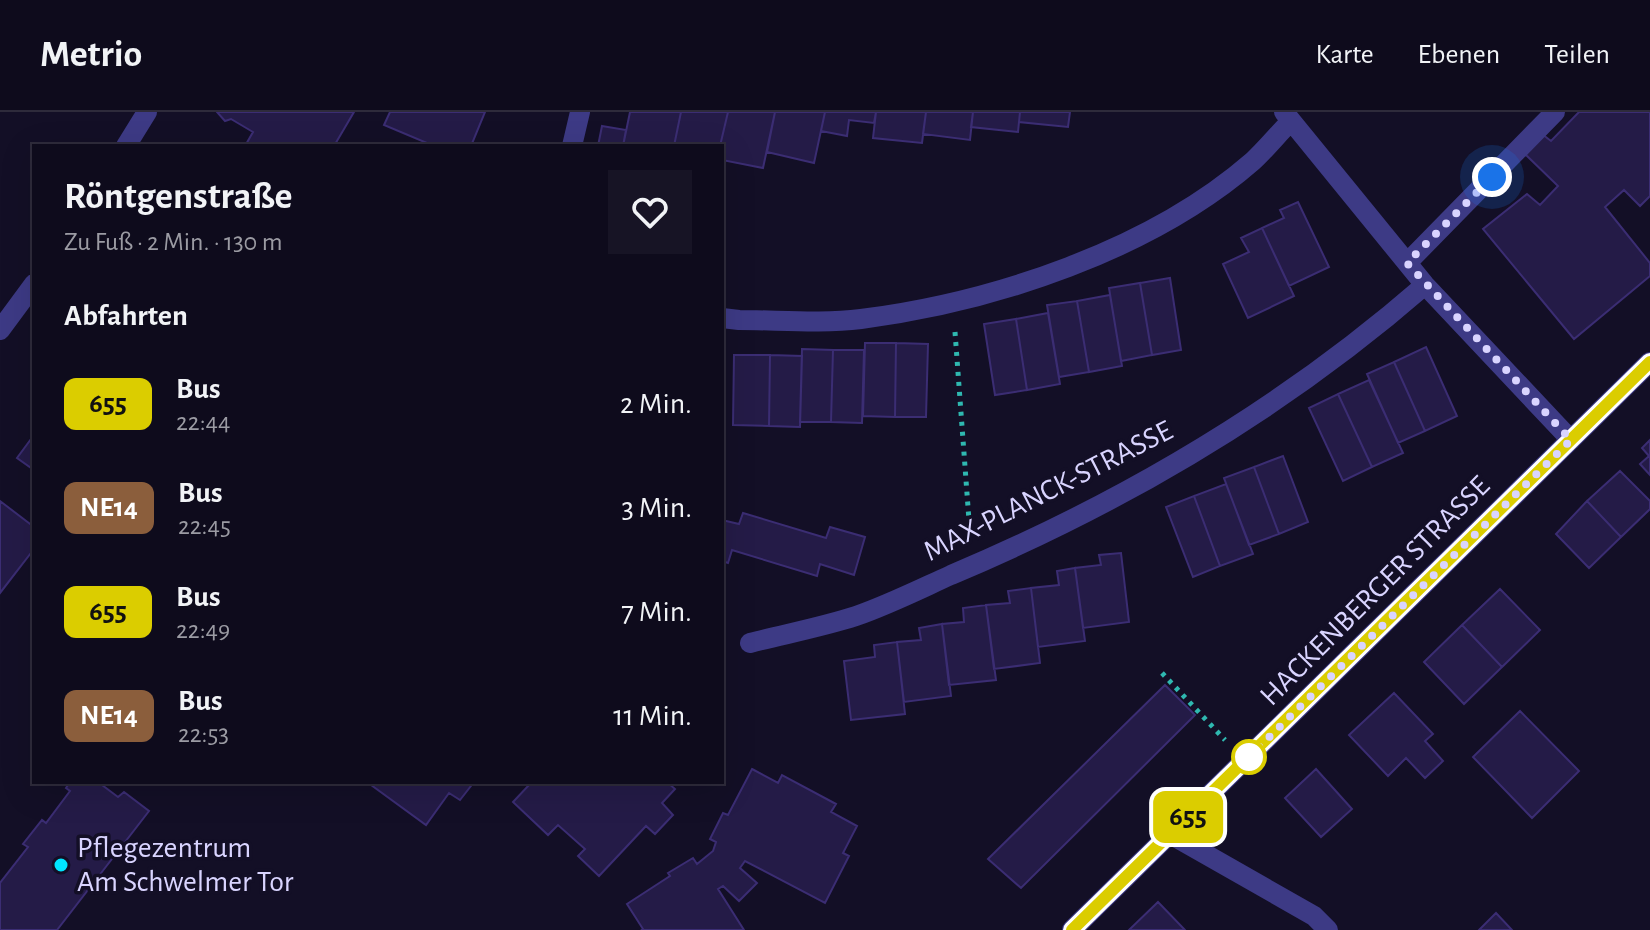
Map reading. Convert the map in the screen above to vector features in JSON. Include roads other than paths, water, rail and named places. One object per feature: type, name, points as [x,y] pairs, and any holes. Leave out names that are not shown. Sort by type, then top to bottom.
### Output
[{"type":"street","points":[[127,144],[147,112]]},
{"type":"street","points":[[572,144],[580,112]]},
{"type":"street","points":[[1407,263],[1555,112]]},
{"type":"street","points":[[724,318],[858,319],[953,303],[1032,280],[1161,225],[1202,200],[1254,160],[1287,116],[1425,285],[1571,440]]},
{"type":"street","name":"MAX-PLANCK-STRASSE","points":[[750,643],[857,615],[972,566],[1119,496],[1232,429],[1369,334],[1425,285]]},
{"type":"street","points":[[0,330],[32,287]]},
{"type":"street","name":"HACKENBERGER STRASSE","points":[[1072,930],[1650,362]]},
{"type":"street","points":[[1170,834],[1314,916],[1328,930]]},
{"type":"place","name":"Pflegezentrum Am Schwelmer Tor","points":[[61,865]]}]
